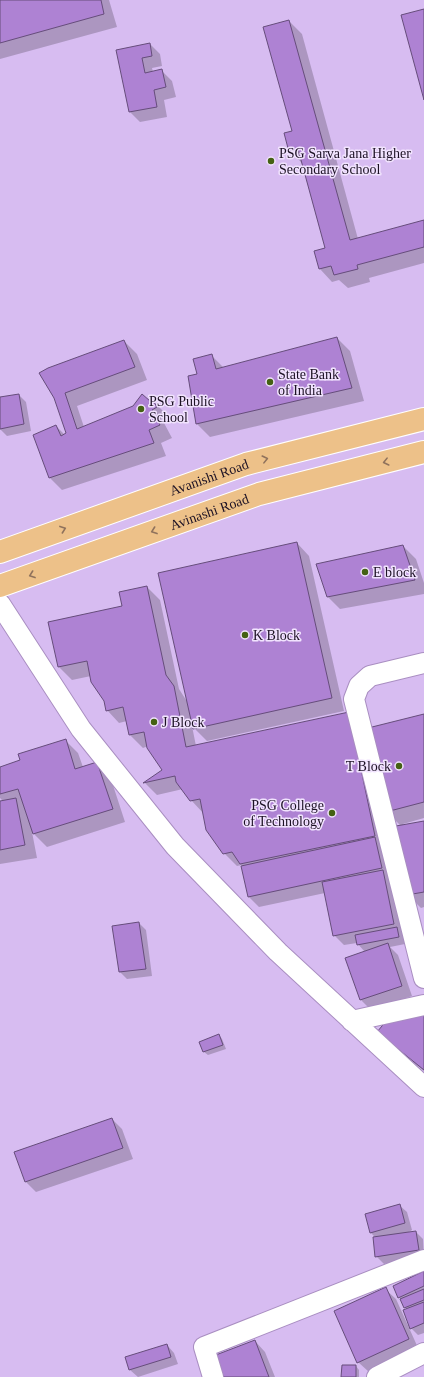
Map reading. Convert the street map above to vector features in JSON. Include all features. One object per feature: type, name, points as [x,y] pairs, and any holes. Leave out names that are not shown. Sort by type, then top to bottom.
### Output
[{"type":"main road","name":"Avanishi Road","points":[[0,552],[246,464],[424,419]]},
{"type":"main road","name":"Avinashi Road","points":[[0,586],[259,494],[424,452]]},
{"type":"street","points":[[0,604],[81,729],[175,846],[278,952],[424,1087]]},
{"type":"street","points":[[424,663],[370,676],[359,686],[354,699],[424,978]]},
{"type":"street","points":[[352,1020],[424,1005]]},
{"type":"street","points":[[213,1377],[204,1347],[424,1260]]},
{"type":"street","points":[[377,1377],[424,1353]]},
{"type":"building","points":[[0,0],[101,0],[104,14],[0,43]]},
{"type":"building","points":[[424,9],[424,100],[401,15]]},
{"type":"building","points":[[289,20],[350,240],[424,220],[424,247],[357,265],[358,269],[334,275],[331,266],[319,269],[314,251],[325,248],[298,149],[289,152],[284,133],[292,131],[263,27]]},
{"type":"building","points":[[150,43],[152,56],[142,58],[145,73],[162,69],[166,87],[154,90],[157,107],[129,112],[116,50]]},
{"type":"building","name":"State Bank of India","points":[[337,337],[352,388],[196,424],[188,376],[197,374],[193,359],[212,354],[216,369]]},
{"type":"building","name":"PSG Public School","points":[[124,340],[135,367],[65,393],[77,429],[133,406],[142,394],[150,401],[152,399],[157,407],[152,410],[160,425],[149,430],[154,443],[49,478],[33,435],[56,425],[61,436],[66,433],[54,398],[39,373],[48,368]]},
{"type":"building","points":[[19,394],[24,424],[0,429],[0,397]]},
{"type":"building","name":"K Block","points":[[297,542],[332,698],[193,729],[158,573]]},
{"type":"building","name":"E block","points":[[403,545],[415,580],[327,597],[316,564]]},
{"type":"building","name":"J Block","points":[[147,586],[166,675],[174,686],[186,747],[349,712],[375,836],[240,864],[232,852],[223,854],[206,830],[200,799],[190,801],[176,782],[175,776],[143,783],[162,770],[147,748],[144,732],[129,735],[123,707],[106,711],[104,701],[91,682],[87,661],[58,667],[48,622],[122,606],[119,592]]},
{"type":"building","name":"T Block","points":[[424,714],[424,802],[386,812],[364,729]]},
{"type":"building","points":[[66,739],[75,769],[97,762],[113,809],[33,834],[18,789],[0,794],[0,767],[20,760],[18,754]]},
{"type":"building","points":[[16,798],[25,845],[0,850],[0,801]]},
{"type":"building","points":[[424,821],[424,892],[407,895],[396,826]]},
{"type":"building","points":[[375,837],[382,868],[248,897],[241,866]]},
{"type":"building","points":[[383,870],[394,924],[333,936],[322,882]]},
{"type":"building","points":[[139,922],[146,969],[119,972],[112,926]]},
{"type":"building","points":[[397,927],[399,937],[357,945],[355,935]]},
{"type":"building","points":[[388,943],[402,986],[360,1000],[345,958]]},
{"type":"building","points":[[424,1011],[424,1070],[377,1032],[387,1020]]},
{"type":"building","points":[[219,1034],[223,1045],[203,1052],[199,1042]]},
{"type":"building","points":[[112,1118],[123,1148],[25,1182],[14,1152]]},
{"type":"building","points":[[400,1204],[405,1223],[370,1233],[365,1214]]},
{"type":"building","points":[[416,1231],[419,1250],[375,1257],[373,1237]]},
{"type":"building","points":[[424,1271],[424,1286],[398,1298],[393,1286]]},
{"type":"building","points":[[386,1287],[409,1339],[357,1363],[334,1311]]},
{"type":"building","points":[[424,1289],[424,1300],[404,1308],[400,1299]]},
{"type":"building","points":[[424,1302],[424,1323],[410,1329],[403,1310]]},
{"type":"building","points":[[255,1340],[269,1377],[215,1377],[208,1358]]},
{"type":"building","points":[[167,1344],[171,1357],[129,1370],[125,1357]]},
{"type":"building","points":[[342,1365],[356,1365],[356,1377],[341,1377]]},
{"type":"place","name":"PSG Sarva Jana Higher Secondary School","points":[[271,161]]},
{"type":"place","name":"State Bank of India","points":[[270,382]]},
{"type":"place","name":"PSG Public School","points":[[141,409]]},
{"type":"place","name":"E block","points":[[365,572]]},
{"type":"place","name":"K Block","points":[[245,635]]},
{"type":"place","name":"J Block","points":[[154,722]]},
{"type":"place","name":"T Block","points":[[399,766]]},
{"type":"place","name":"PSG College of Technology","points":[[332,813]]}]
